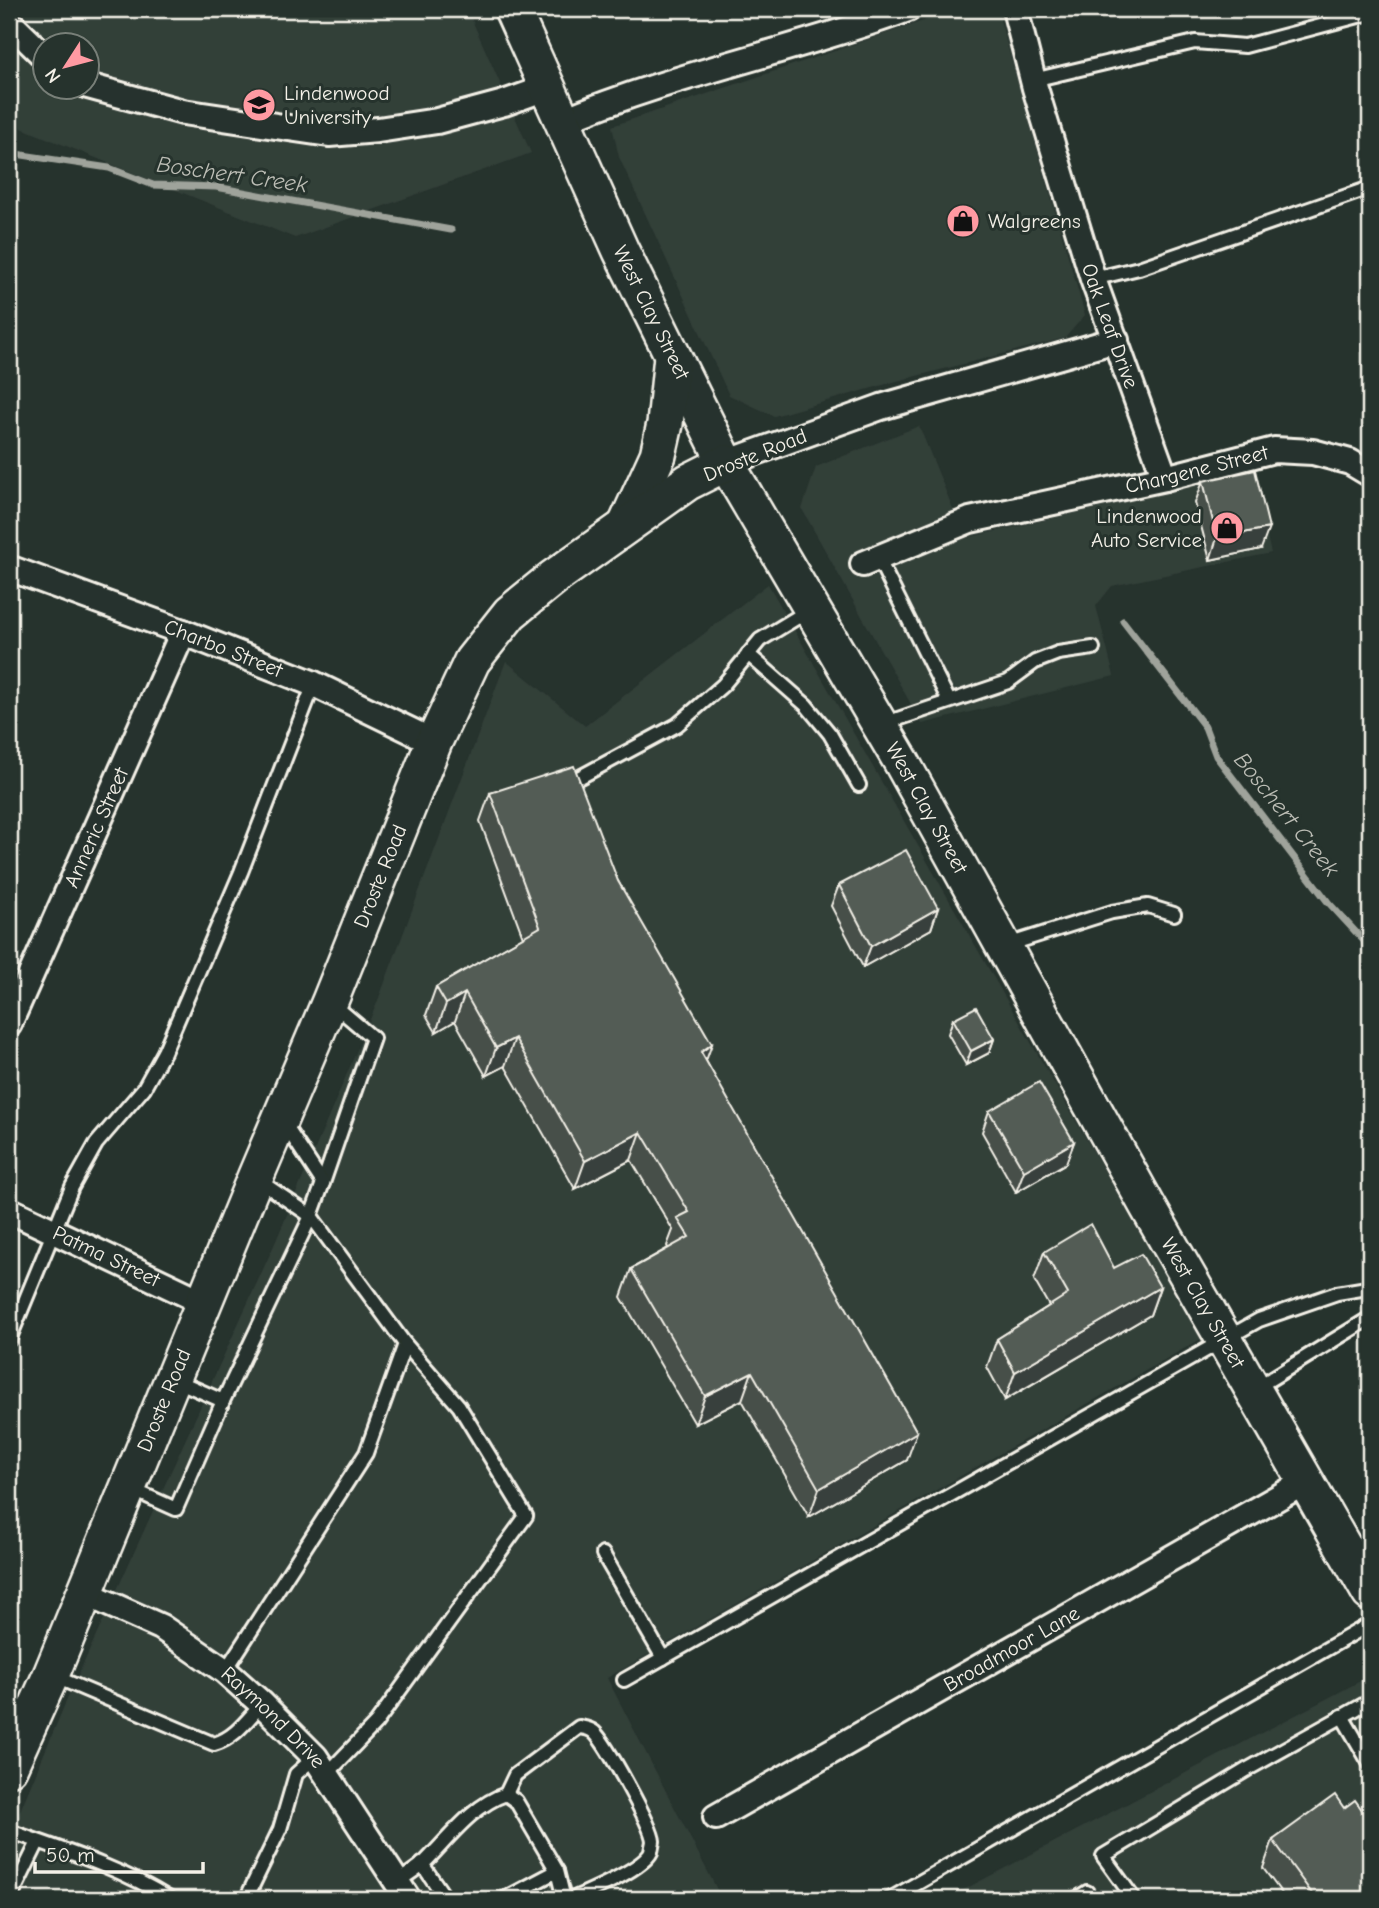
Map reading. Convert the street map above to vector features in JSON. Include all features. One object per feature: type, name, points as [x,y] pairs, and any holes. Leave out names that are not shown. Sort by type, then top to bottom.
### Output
[{"type":"main road","name":"West Clay Street","points":[[512,9],[546,88],[672,356],[726,463],[880,725],[1224,1340],[1370,1593]]},
{"type":"main road","points":[[627,524],[658,455],[665,424],[672,356]]},
{"type":"main road","name":"Droste Road","points":[[9,1768],[129,1488],[434,742],[472,661],[510,613],[577,559],[688,482],[726,463]]},
{"type":"street","points":[[562,121],[608,103],[788,49],[908,9]]},
{"type":"street","name":"Oak Leaf Drive","points":[[1015,9],[1033,80],[1093,279],[1164,478]]},
{"type":"street","points":[[9,22],[32,44]]},
{"type":"street","points":[[102,90],[183,112],[329,134],[438,121],[546,88]]},
{"type":"street","name":"Droste Road","points":[[726,463],[881,407],[1116,340]]},
{"type":"street","name":"Chargene Street","points":[[871,561],[970,520],[1164,478],[1274,450],[1313,452],[1350,462],[1370,474]]},
{"type":"street","name":"Charbo Street","points":[[9,568],[314,684],[434,742]]},
{"type":"street","name":"Anneric Street","points":[[9,1024],[183,632]]},
{"type":"street","name":"Patma Street","points":[[9,1210],[205,1303]]},
{"type":"street","name":"Broadmoor Lane","points":[[716,1817],[1305,1482]]},
{"type":"street","name":"Raymond Drive","points":[[85,1593],[161,1627],[225,1671],[262,1704],[321,1765],[403,1890]]},
{"type":"lane","points":[[1033,80],[1195,42],[1245,46],[1370,13]]},
{"type":"lane","points":[[1093,279],[1139,268],[1370,188]]},
{"type":"lane","points":[[871,561],[949,701]]},
{"type":"lane","points":[[580,777],[677,724],[723,685],[760,640],[811,608]]},
{"type":"lane","points":[[880,725],[1008,682],[1035,662],[1058,653],[1093,648]]},
{"type":"lane","points":[[748,654],[814,715],[830,734],[859,785]]},
{"type":"lane","points":[[9,1340],[72,1187],[88,1158],[144,1088],[164,1052],[241,872],[314,684]]},
{"type":"lane","points":[[1003,946],[1112,912],[1148,906],[1174,914]]},
{"type":"lane","points":[[129,1488],[176,1509],[223,1401],[312,1216],[373,1038],[330,1001]]},
{"type":"lane","points":[[280,1118],[323,1183]]},
{"type":"lane","points":[[246,1899],[280,1829],[296,1774],[321,1765],[376,1723],[526,1516],[458,1406],[405,1344],[312,1216],[254,1178]]},
{"type":"lane","points":[[624,1679],[1266,1317],[1337,1293],[1367,1288],[1370,1294]]},
{"type":"lane","points":[[1253,1390],[1370,1318]]},
{"type":"lane","points":[[225,1671],[366,1453],[405,1344]]},
{"type":"lane","points":[[173,1379],[223,1401]]},
{"type":"lane","points":[[603,1554],[663,1658]]},
{"type":"lane","points":[[890,1899],[1370,1624]]},
{"type":"lane","points":[[51,1675],[214,1744],[235,1734],[262,1704]]},
{"type":"lane","points":[[1133,1899],[1103,1856],[1248,1769],[1370,1701]]},
{"type":"lane","points":[[1342,1716],[1370,1764]]},
{"type":"lane","points":[[403,1890],[422,1864],[448,1837],[491,1799],[506,1794],[515,1775],[579,1727],[591,1729],[601,1740],[643,1816],[654,1842],[643,1861],[572,1899]]},
{"type":"lane","points":[[506,1794],[516,1801],[557,1871],[564,1899]]},
{"type":"lane","points":[[9,1831],[63,1849],[139,1882],[170,1899]]},
{"type":"lane","points":[[10,1899],[38,1842]]},
{"type":"lane","points":[[422,1864],[446,1899]]},
{"type":"lane","points":[[504,1899],[557,1871]]},
{"type":"shaded area","name":"Lindenwood University","points":[[9,9],[467,9],[531,153],[295,238],[9,123]]},
{"type":"shaded area","points":[[959,9],[997,9],[1085,315],[1065,338],[774,416],[729,395],[619,157],[612,126]]},
{"type":"shaded area","points":[[919,426],[965,538],[1251,473],[1271,553],[1112,586],[1096,606],[1114,676],[922,724],[802,509],[816,467]]},
{"type":"shaded area","points":[[768,584],[1201,1339],[607,1678],[722,1899],[9,1899],[9,1837],[65,1704],[275,1243],[377,1003],[506,661],[585,726]]},
{"type":"shaded area","points":[[1370,1676],[1370,1899],[946,1899]]},
{"type":"building","points":[[1255,470],[1269,528],[1217,538],[1203,481]]},
{"type":"building","points":[[574,766],[618,881],[712,1044],[701,1052],[917,1432],[819,1489],[752,1372],[705,1396],[631,1269],[689,1237],[677,1218],[689,1212],[641,1132],[585,1161],[515,1038],[496,1048],[465,993],[446,1004],[436,987],[540,927],[490,793]]},
{"type":"building","points":[[906,850],[938,908],[871,946],[839,885]]},
{"type":"building","points":[[976,1007],[994,1039],[971,1051],[953,1019]]},
{"type":"building","points":[[1039,1082],[1074,1142],[1024,1171],[989,1111]]},
{"type":"building","points":[[1091,1224],[1114,1268],[1141,1254],[1160,1287],[1015,1372],[997,1339],[1068,1294],[1044,1252]]},
{"type":"building","points":[[1335,1795],[1344,1808],[1355,1800],[1370,1821],[1370,1899],[1316,1899],[1273,1840]]},
{"type":"waterway","name":"Boschert Creek","points":[[9,153],[109,168],[153,185],[216,187],[451,230]]},
{"type":"waterway","name":"Boschert Creek","points":[[1123,621],[1205,727],[1216,756],[1328,902],[1364,941],[1370,963]]},
{"type":"place","name":"Lindenwood University","points":[[259,105]]},
{"type":"place","name":"Walgreens","points":[[963,221]]},
{"type":"place","name":"Lindenwood Auto Service","points":[[1227,528]]}]
